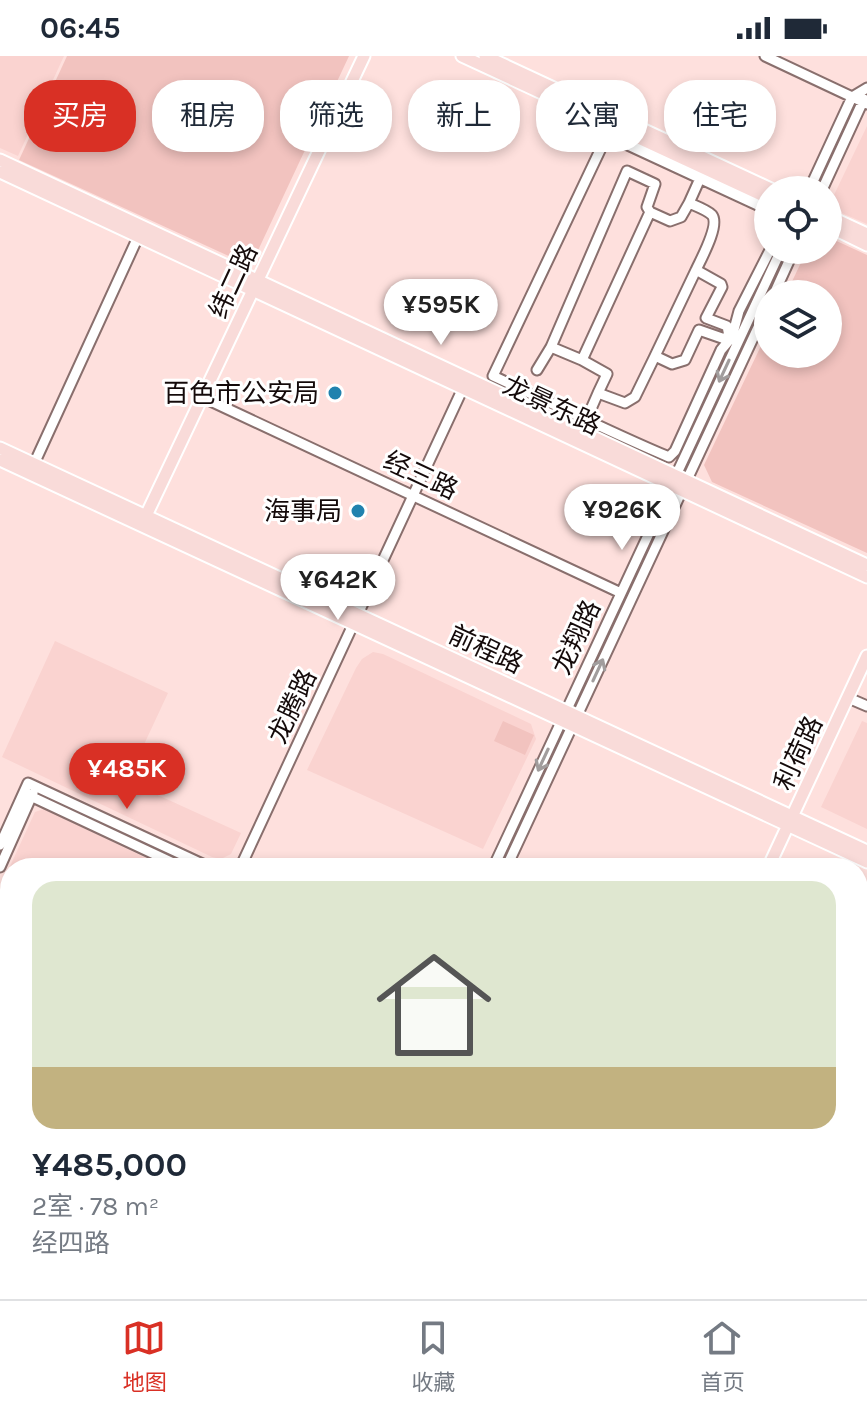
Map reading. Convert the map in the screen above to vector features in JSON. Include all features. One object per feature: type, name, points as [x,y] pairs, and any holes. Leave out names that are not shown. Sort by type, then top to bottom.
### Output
[{"type":"main road","name":"纬二路","points":[[144,521],[364,56]]},
{"type":"main road","points":[[462,56],[702,174],[754,193]]},
{"type":"main road","points":[[485,56],[754,181]]},
{"type":"main road","name":"龙景东路","points":[[0,160],[463,388],[867,565]]},
{"type":"main road","name":"龙景东路","points":[[0,172],[138,237],[584,427],[679,483],[867,577]]},
{"type":"main road","points":[[842,222],[867,234]]},
{"type":"main road","points":[[842,233],[867,245]]},
{"type":"main road","name":"前程路","points":[[0,448],[144,521]]},
{"type":"main road","name":"前程路","points":[[0,460],[144,521],[358,620],[793,822],[860,858]]},
{"type":"main road","name":"利荷路","points":[[793,822],[867,656]]},
{"type":"main road","name":"利荷路","points":[[776,858],[867,670]]},
{"type":"main road","name":"前程路","points":[[793,822],[867,851]]},
{"type":"street","points":[[765,56],[865,103]]},
{"type":"street","points":[[815,176],[852,97],[867,89]]},
{"type":"street","points":[[829,176],[865,103],[867,89]]},
{"type":"street","points":[[754,202],[702,174],[617,140],[603,144],[493,376],[569,411],[584,427],[669,457],[675,451],[721,350],[733,337],[739,311],[763,264]]},
{"type":"street","points":[[537,370],[551,347],[627,171],[655,184],[647,207],[650,212],[670,221],[681,217],[702,174]]},
{"type":"street","points":[[598,393],[620,402],[630,401],[655,356],[714,228],[715,220],[711,214],[689,203]]},
{"type":"street","points":[[582,360],[650,212]]},
{"type":"street","points":[[34,464],[138,237]]},
{"type":"street","name":"龙翔路","points":[[498,858],[569,718],[679,483],[733,337],[773,264]]},
{"type":"street","points":[[696,270],[721,284],[706,318],[727,326],[733,337]]},
{"type":"street","points":[[655,356],[672,364],[685,360],[699,330],[722,338],[733,337]]},
{"type":"street","name":"龙翔路","points":[[510,858],[621,593],[754,334]]},
{"type":"street","points":[[551,347],[607,374],[584,427]]},
{"type":"street","name":"龙腾路","points":[[245,858],[358,620],[463,388]]},
{"type":"street","name":"经三路","points":[[202,397],[621,593]]},
{"type":"street","points":[[853,700],[867,706]]},
{"type":"street","points":[[0,845],[30,790]]},
{"type":"street","points":[[4,858],[30,790]]},
{"type":"street","points":[[30,790],[164,858]]},
{"type":"street","points":[[30,790],[188,858]]},
{"type":"shaded area","points":[[0,56],[64,56],[53,80],[24,80],[24,143],[18,156],[0,148]]},
{"type":"shaded area","points":[[67,56],[349,56],[338,80],[280,80],[280,152],[304,152],[254,259],[244,263],[19,160],[24,149],[24,152],[136,152],[136,80],[56,80]]},
{"type":"shaded area","points":[[867,126],[867,224],[842,213],[842,178]]},
{"type":"shaded area","points":[[842,243],[867,255],[867,553],[712,482],[704,465],[754,360],[754,368],[842,368],[842,280],[793,280],[800,264],[842,264]]},
{"type":"shaded area","points":[[55,641],[168,693],[127,781],[241,833],[231,854],[223,858],[212,857],[2,757]]},
{"type":"shaded area","points":[[373,652],[531,724],[536,739],[483,849],[307,770],[356,668],[362,659]]},
{"type":"shaded area","points":[[503,721],[534,735],[525,755],[494,741]]},
{"type":"shaded area","points":[[862,721],[867,723],[867,829],[821,807]]},
{"type":"shaded area","points":[[44,809],[146,858],[14,858],[35,812]]},
{"type":"place","name":"百色市公安局","points":[[335,393]]},
{"type":"place","name":"海事局","points":[[358,511]]}]
